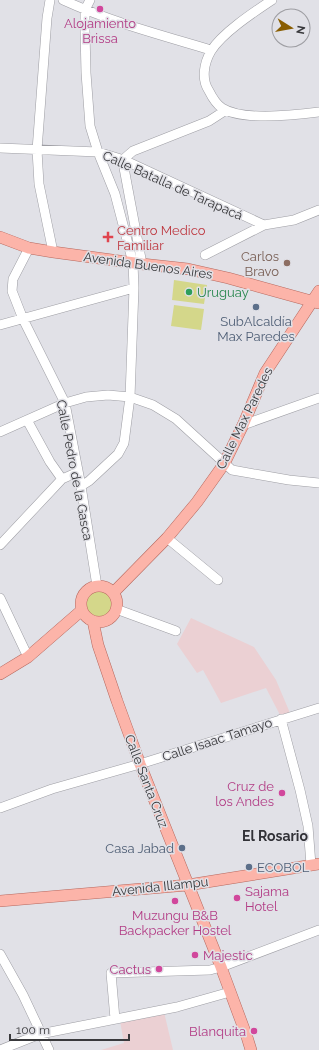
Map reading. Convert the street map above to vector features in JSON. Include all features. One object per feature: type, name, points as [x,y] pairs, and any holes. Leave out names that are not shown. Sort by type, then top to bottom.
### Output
[{"type":"main road","name":"Avenida Buenos Aires","points":[[0,236],[29,248],[138,263],[188,268],[315,302]]},
{"type":"main road","name":"Calle Max Paredes","points":[[113,593],[168,538],[197,502],[224,464],[243,425],[265,373],[315,302],[319,291]]},
{"type":"main road","points":[[97,586],[103,586],[113,593],[117,604],[113,616],[100,622],[88,619],[82,610],[81,601],[85,592],[88,589],[97,586]]},
{"type":"main road","points":[[0,674],[28,657],[82,610]]},
{"type":"main road","name":"Calle Santa Cruz","points":[[93,621],[98,645],[140,764],[221,967],[251,1050]]},
{"type":"main road","name":"Avenida Illampu","points":[[0,901],[188,885],[315,864]]},
{"type":"street","points":[[50,0],[47,18],[37,150],[39,184],[53,252]]},
{"type":"street","points":[[63,0],[123,24],[211,50]]},
{"type":"street","points":[[90,0],[85,10],[85,49],[90,126],[138,263]]},
{"type":"street","points":[[272,0],[250,15],[220,39],[211,50],[205,66],[204,80],[206,88],[221,107],[236,113],[276,116],[319,112]]},
{"type":"street","points":[[81,486],[89,481],[118,454],[124,443],[130,397],[134,288],[138,263],[124,160],[133,151],[209,121],[226,110]]},
{"type":"street","name":"Calle Batalla de Tarapacá","points":[[0,148],[98,152],[124,160],[264,225]]},
{"type":"street","points":[[205,255],[264,225],[294,220],[319,210]]},
{"type":"street","name":"Calle Pedro de la Gasca","points":[[29,248],[13,279],[12,291],[23,318],[65,403],[81,486],[97,586]]},
{"type":"street","points":[[0,325],[134,288]]},
{"type":"street","points":[[0,432],[65,403],[86,397],[108,395],[130,397],[153,404],[176,419],[232,470],[289,480],[319,483]]},
{"type":"street","points":[[243,425],[319,398]]},
{"type":"street","points":[[28,420],[50,462],[62,479]]},
{"type":"street","points":[[0,545],[62,479],[78,472]]},
{"type":"street","points":[[168,538],[218,580]]},
{"type":"street","points":[[0,598],[28,657]]},
{"type":"street","points":[[116,609],[176,631]]},
{"type":"street","name":"Calle Isaac Tamayo","points":[[0,808],[52,789],[140,764],[319,708]]},
{"type":"street","points":[[281,719],[300,790],[315,864]]},
{"type":"street","points":[[115,1019],[111,973],[210,970],[319,930]]},
{"type":"street","points":[[0,954],[23,995],[48,1050]]},
{"type":"street","points":[[0,1050],[40,1034],[177,1007],[230,992]]},
{"type":"shaded area","points":[[191,618],[254,647],[276,680],[290,713],[280,715],[266,688],[221,703],[203,670],[197,673],[177,644]]},
{"type":"shaded area","points":[[164,1012],[173,1050],[101,1050],[124,1043],[120,1021]]},
{"type":"green space","name":"Uruguay","points":[[174,280],[207,285],[204,304],[172,300]]},
{"type":"green space","points":[[174,305],[204,309],[201,330],[171,326]]},
{"type":"green space","points":[[99,590],[109,594],[113,604],[109,614],[99,618],[89,614],[85,604],[89,594]]},
{"type":"place","name":"Alojamiento Brissa","points":[[100,9]]},
{"type":"place","name":"Centro Medico Familiar","points":[[108,237]]},
{"type":"place","name":"Carlos Bravo","points":[[287,263]]},
{"type":"place","name":"Uruguay","points":[[189,292]]},
{"type":"place","name":"SubAlcaldía Max Paredes","points":[[256,307]]},
{"type":"place","name":"Cruz de los Andes","points":[[282,793]]},
{"type":"place","name":"Casa Jabad","points":[[182,848]]},
{"type":"place","name":"ECOBOL","points":[[249,867]]},
{"type":"place","name":"Sajama Hotel","points":[[237,898]]},
{"type":"place","name":"Muzungu B&B Backpacker Hostel","points":[[175,901]]},
{"type":"place","name":"Majestic","points":[[195,955]]},
{"type":"place","name":"Cactus","points":[[159,969]]},
{"type":"place","name":"Blanquita","points":[[254,1031]]},
{"type":"district","name":"El Rosario","points":[[275,836]]}]
